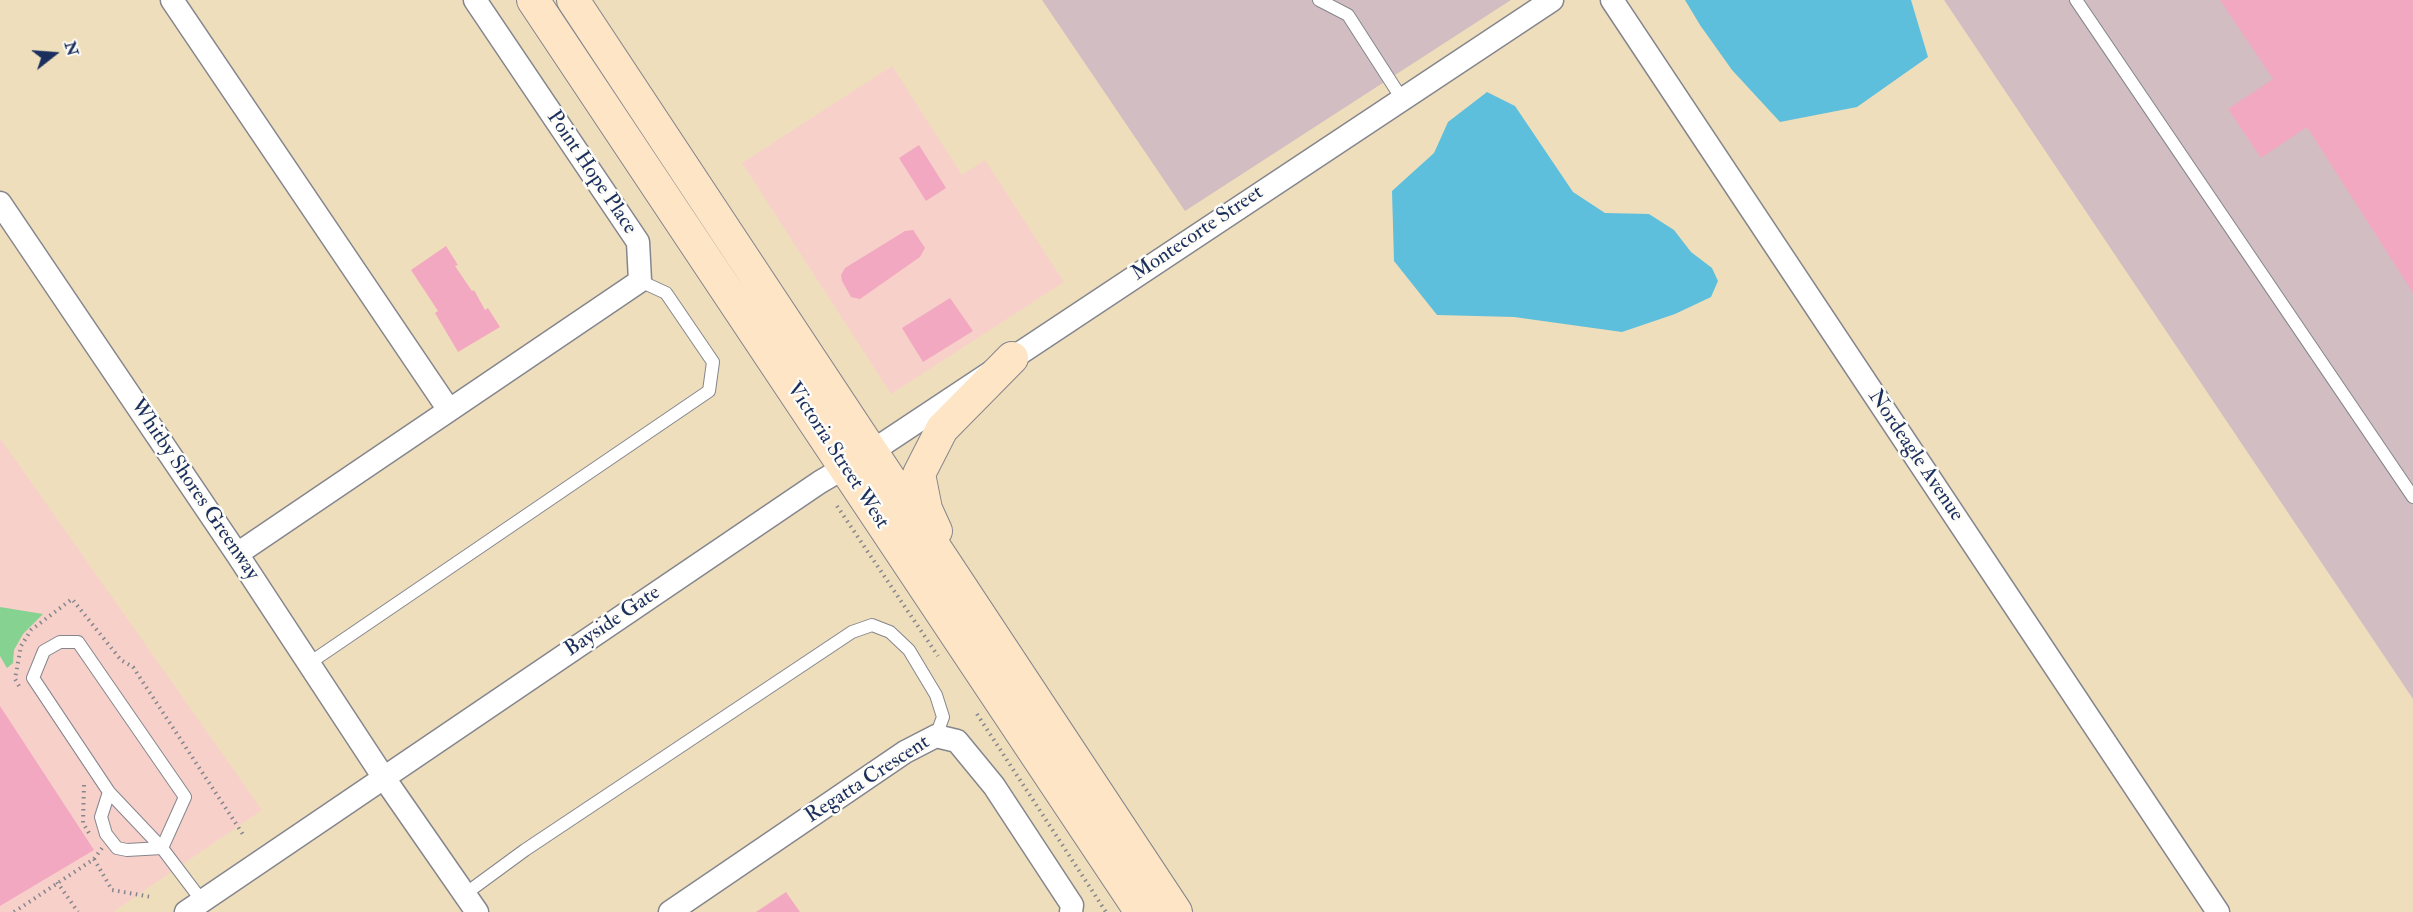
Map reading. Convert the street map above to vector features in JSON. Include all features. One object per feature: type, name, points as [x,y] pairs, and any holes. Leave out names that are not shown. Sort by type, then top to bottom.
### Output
[{"type":"main road","name":"Victoria Street West","points":[[533,0],[1141,912]]},
{"type":"main road","name":"Victoria Street West","points":[[573,0],[1176,912]]},
{"type":"main road","points":[[978,615],[926,509],[919,474],[942,429],[1012,358]]},
{"type":"street","points":[[172,0],[449,410]]},
{"type":"street","name":"Point Hope Place","points":[[475,0],[638,243],[640,281]]},
{"type":"street","name":"Montecorte Street","points":[[844,469],[1552,0]]},
{"type":"street","name":"Nordeagle Avenue","points":[[1612,0],[2218,912]]},
{"type":"street","name":"Whitby Shores Greenway","points":[[0,203],[237,554],[384,778],[471,903]]},
{"type":"street","points":[[237,554],[640,281]]},
{"type":"street","name":"Bayside Gate","points":[[384,778],[820,482],[844,469]]},
{"type":"street","name":"Regatta Crescent","points":[[670,912],[905,752],[936,736],[957,741],[994,786],[1072,905],[1071,912]]},
{"type":"street","points":[[194,906],[384,778]]},
{"type":"lane","points":[[1319,0],[1348,15],[1402,99]]},
{"type":"lane","points":[[2076,0],[2413,497]]},
{"type":"lane","points":[[308,664],[709,391],[713,362],[666,293],[640,281]]},
{"type":"lane","points":[[471,903],[535,843],[852,632],[872,625],[891,632],[909,650],[936,695],[943,717],[936,736]]},
{"type":"lane","points":[[162,848],[185,797],[78,642],[60,642],[44,651],[33,678],[109,792],[162,848],[194,906]]},
{"type":"lane","points":[[109,792],[101,817],[106,834],[117,848],[127,850],[162,848]]},
{"type":"path","points":[[837,506],[944,666]]},
{"type":"path","points":[[21,689],[15,680],[21,646],[31,630],[72,599],[121,660],[133,667],[244,836]]},
{"type":"path","points":[[971,705],[1106,912]]},
{"type":"path","points":[[79,777],[85,787],[83,823],[98,851]]},
{"type":"path","points":[[14,912],[94,859],[98,851],[111,840]]},
{"type":"path","points":[[94,859],[112,890],[151,897]]},
{"type":"path","points":[[57,882],[78,912]]},
{"type":"shaded area","points":[[1042,0],[1511,0],[1185,211]]},
{"type":"shaded area","points":[[1944,0],[2413,0],[2413,699]]},
{"type":"shaded area","points":[[892,66],[962,175],[985,160],[1064,282],[891,394],[742,163]]},
{"type":"shaded area","points":[[0,438],[262,810],[113,912],[0,912]]},
{"type":"green space","points":[[0,607],[43,614],[23,634],[14,650],[13,663],[7,668],[0,656]]},
{"type":"water","points":[[1685,0],[1911,0],[1928,57],[1857,107],[1780,122],[1732,70]]},
{"type":"water","points":[[1487,92],[1515,106],[1573,192],[1605,213],[1649,214],[1674,230],[1691,252],[1712,268],[1718,281],[1711,297],[1675,314],[1622,332],[1514,317],[1437,315],[1394,261],[1392,191],[1434,153],[1448,122]]},
{"type":"building","points":[[2220,0],[2413,0],[2413,293],[2307,127],[2261,158],[2228,109],[2273,79]]},
{"type":"building","points":[[919,145],[946,188],[926,201],[899,158]]},
{"type":"building","points":[[913,230],[925,248],[920,257],[860,299],[851,297],[842,281],[841,275],[845,268],[905,231]]},
{"type":"building","points":[[446,246],[458,265],[455,266],[472,291],[474,290],[485,310],[488,308],[500,327],[458,352],[435,313],[438,311],[411,270]]},
{"type":"building","points":[[950,298],[973,331],[923,362],[902,328]]},
{"type":"building","points":[[0,706],[94,850],[0,906]]},
{"type":"building","points":[[786,892],[800,912],[756,912]]}]
